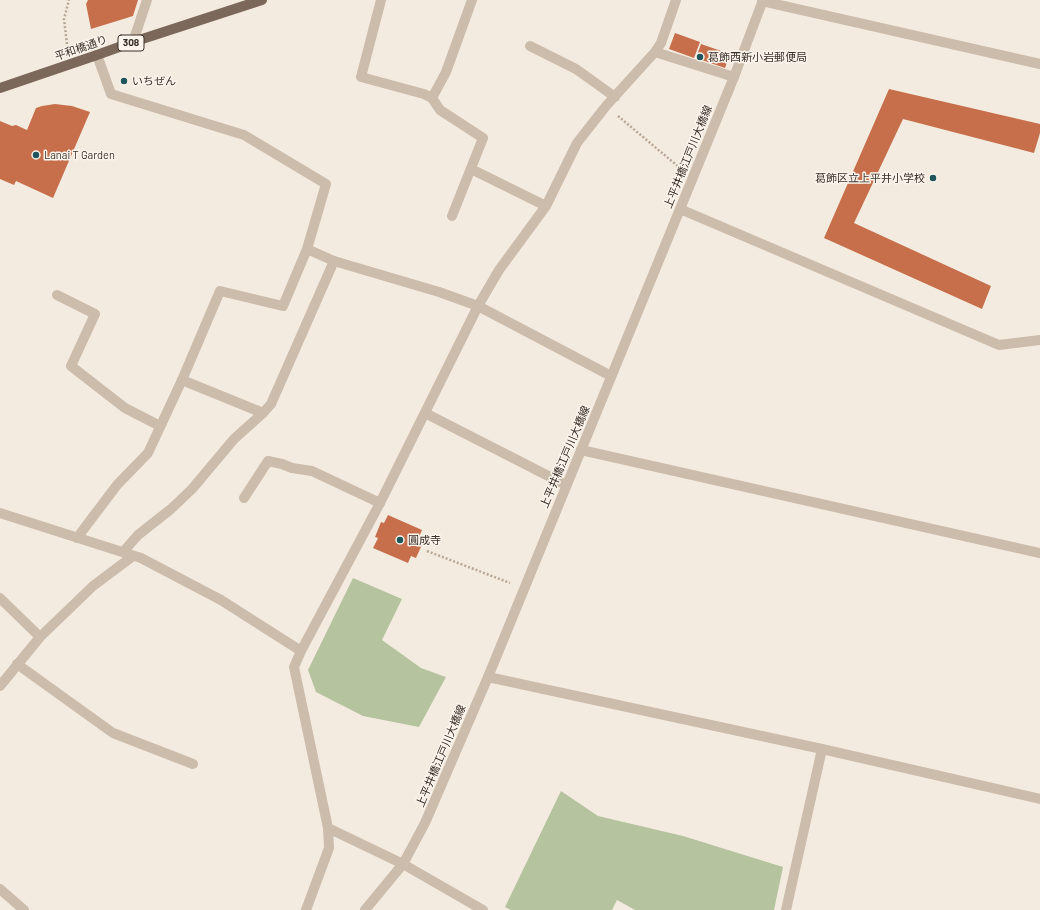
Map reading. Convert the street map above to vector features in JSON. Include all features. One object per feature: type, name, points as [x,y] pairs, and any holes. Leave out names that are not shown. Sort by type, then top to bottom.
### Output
[{"type":"main road","name":"平和橋通り","points":[[0,88],[133,42],[262,0]]},
{"type":"street","points":[[133,42],[147,0]]},
{"type":"street","points":[[381,0],[361,77],[424,94],[432,98],[440,110],[483,138],[452,216]]},
{"type":"street","points":[[432,98],[446,72],[472,0]]},
{"type":"street","points":[[306,910],[329,848],[328,828],[294,667],[301,651],[380,503],[478,306],[499,270],[546,206],[577,143],[606,106],[655,52],[661,43],[676,0]]},
{"type":"street","points":[[763,1],[1040,64]]},
{"type":"street","name":"上平井橋江戸川大橋線","points":[[365,910],[403,864],[426,823],[488,677],[693,178],[763,1]]},
{"type":"street","points":[[530,46],[576,69],[615,97]]},
{"type":"street","points":[[655,52],[734,77]]},
{"type":"street","points":[[77,538],[117,485],[148,453],[182,380],[220,291],[283,306],[307,249],[326,184],[244,135],[111,94],[97,55]]},
{"type":"street","points":[[471,169],[546,206]]},
{"type":"street","points":[[680,209],[1000,345],[1040,340]]},
{"type":"street","points":[[307,249],[334,261],[439,292],[478,306],[611,376]]},
{"type":"street","points":[[123,552],[138,535],[171,509],[192,489],[234,439],[271,404],[334,261]]},
{"type":"street","points":[[57,295],[95,314],[71,366],[125,408],[160,426]]},
{"type":"street","points":[[182,380],[263,413]]},
{"type":"street","points":[[425,412],[566,485]]},
{"type":"street","points":[[581,450],[1040,553]]},
{"type":"street","points":[[244,498],[268,461],[292,468],[312,470],[380,503]]},
{"type":"street","points":[[0,513],[141,558],[221,600],[301,651]]},
{"type":"street","points":[[0,686],[40,637],[93,586],[133,556]]},
{"type":"street","points":[[0,598],[40,637]]},
{"type":"street","points":[[17,664],[113,733],[193,764]]},
{"type":"street","points":[[488,677],[822,749],[1040,799]]},
{"type":"street","points":[[786,910],[822,749]]},
{"type":"street","points":[[328,828],[403,864],[484,910]]},
{"type":"street","points":[[0,889],[24,910]]},
{"type":"path","points":[[67,44],[64,19],[69,0]]},
{"type":"path","points":[[606,106],[693,178]]},
{"type":"path","points":[[427,550],[524,588]]},
{"type":"green space","points":[[353,578],[402,599],[382,640],[421,668],[446,677],[419,727],[363,716],[316,692],[308,670]]},
{"type":"green space","points":[[561,791],[598,816],[683,836],[783,867],[774,910],[635,910],[617,900],[612,910],[511,910],[505,907]]},
{"type":"building","points":[[88,0],[138,0],[133,16],[91,29],[86,4]]},
{"type":"building","points":[[675,33],[700,42],[694,58],[669,49]]},
{"type":"building","points":[[701,44],[730,54],[725,68],[696,58]]},
{"type":"building","points":[[889,89],[1040,124],[1040,133],[1034,153],[903,119],[854,223],[991,286],[982,309],[824,238]]},
{"type":"building","name":"Lanai T Garden","points":[[55,104],[72,106],[90,112],[53,198],[16,181],[14,185],[0,179],[0,121],[12,126],[16,125],[27,130],[36,108]]},
{"type":"building","points":[[388,515],[422,530],[419,537],[424,540],[416,558],[411,556],[408,563],[373,548],[378,538],[375,537],[381,522],[384,523]]},
{"type":"place","name":"葛飾西新小岩郵便局","points":[[700,57]]},
{"type":"place","name":"いちぜん","points":[[124,81]]},
{"type":"place","name":"Lanai T Garden","points":[[36,155]]},
{"type":"place","name":"葛飾区立上平井小学校","points":[[933,178]]},
{"type":"place","name":"圓成寺","points":[[400,540]]}]
